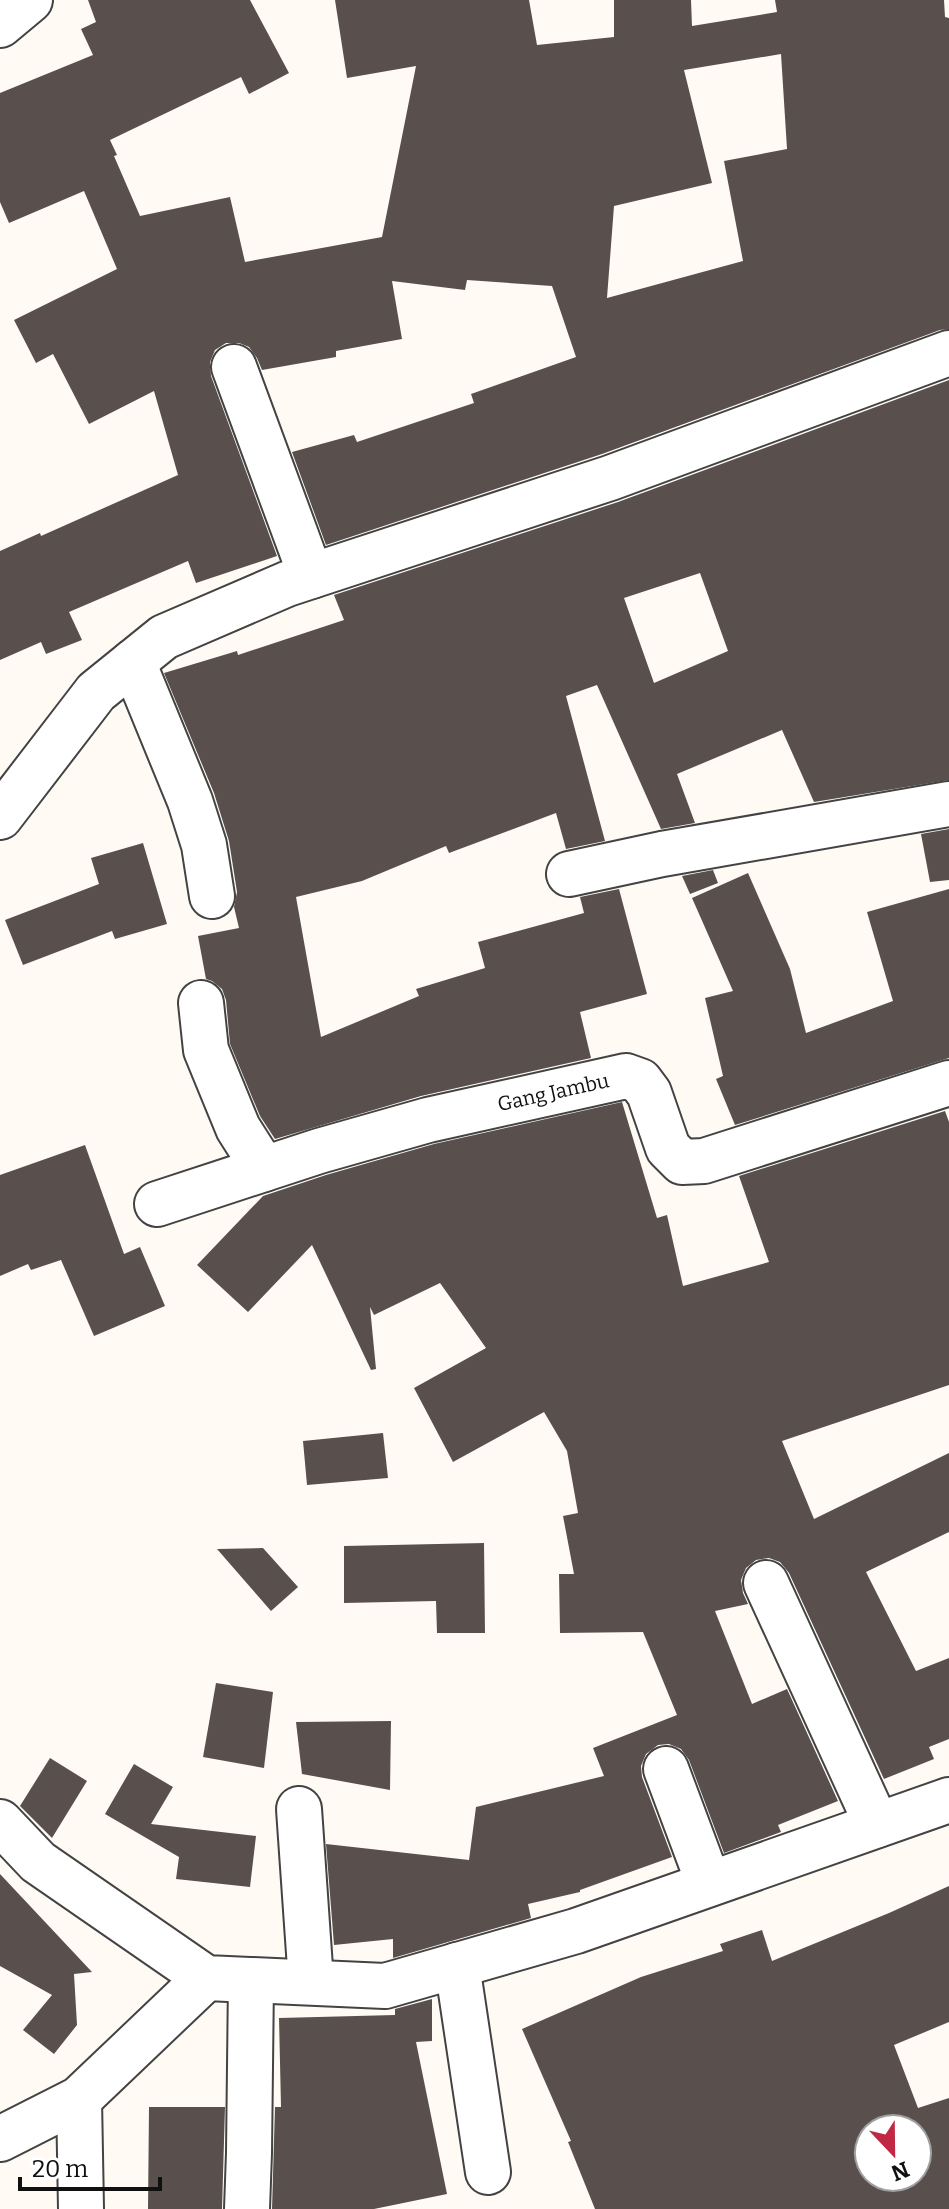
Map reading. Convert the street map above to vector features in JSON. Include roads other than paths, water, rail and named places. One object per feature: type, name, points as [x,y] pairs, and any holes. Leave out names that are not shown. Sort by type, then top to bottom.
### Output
[{"type":"street","points":[[0,25],[30,0]]},
{"type":"street","points":[[0,817],[96,692],[164,637],[287,584],[610,478],[949,353]]},
{"type":"street","points":[[234,367],[311,576]]},
{"type":"street","points":[[133,662],[190,801],[204,845],[212,896]]},
{"type":"street","points":[[569,874],[662,854],[949,804]]},
{"type":"street","points":[[201,1003],[206,1050],[238,1128],[264,1169]]},
{"type":"street","name":"Gang Jambu","points":[[157,1204],[428,1120],[626,1076],[640,1081],[649,1093],[668,1148],[682,1162],[704,1161],[949,1083]]},
{"type":"street","points":[[766,1583],[877,1825]]},
{"type":"street","points":[[666,1769],[709,1884]]},
{"type":"street","points":[[0,1822],[38,1862],[206,1978],[385,1986],[576,1931],[949,1800]]},
{"type":"street","points":[[299,1809],[311,1982]]},
{"type":"street","points":[[457,1965],[488,2172]]},
{"type":"street","points":[[0,2139],[79,2099],[206,1978]]},
{"type":"street","points":[[247,2209],[251,1980]]},
{"type":"street","points":[[79,2099],[81,2209]]}]
